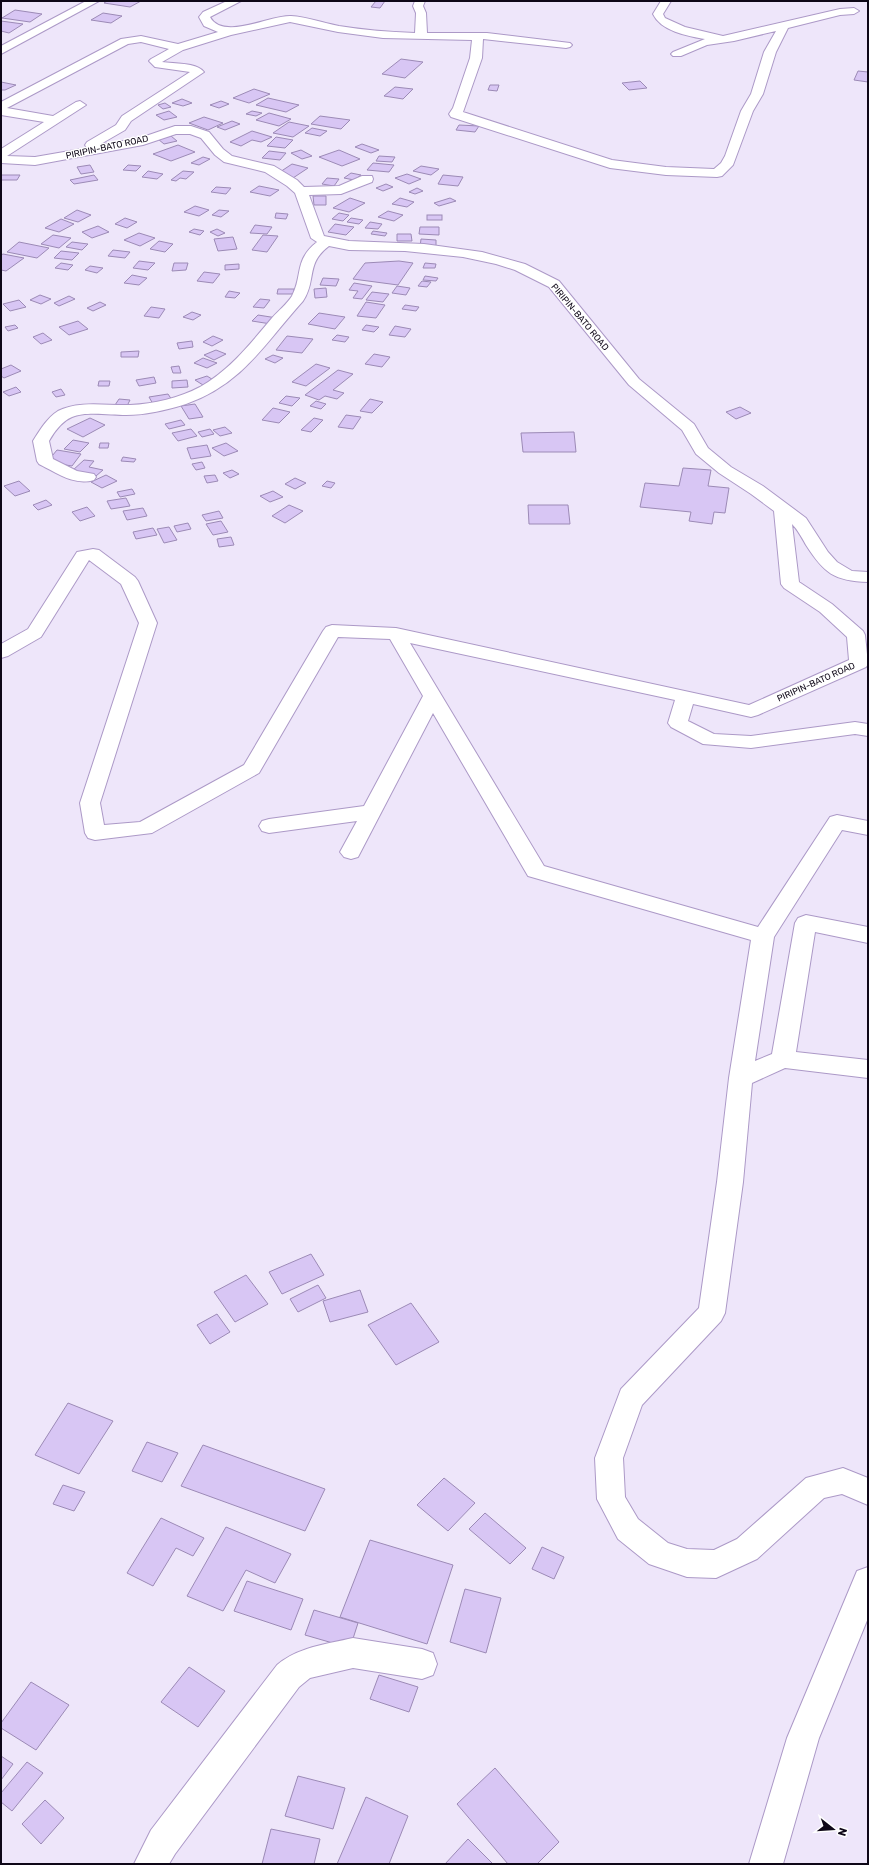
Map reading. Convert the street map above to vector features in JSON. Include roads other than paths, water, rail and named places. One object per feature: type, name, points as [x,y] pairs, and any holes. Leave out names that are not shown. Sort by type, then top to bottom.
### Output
[{"type":"street","points":[[1,51],[94,1]]},
{"type":"street","points":[[228,32],[208,24],[204,17],[212,11],[236,1]]},
{"type":"street","points":[[420,1],[418,6],[421,13],[421,36]]},
{"type":"street","points":[[666,1],[658,14],[661,20],[673,27],[692,33],[734,38],[764,47]]},
{"type":"street","points":[[678,54],[705,42],[734,38],[840,12],[854,11]]},
{"type":"street","points":[[90,151],[88,149],[90,146],[121,127],[126,119],[198,72],[192,69],[156,64],[154,61],[179,48],[228,32],[290,19],[361,32],[421,36],[486,36],[566,45]]},
{"type":"street","points":[[478,37],[476,58],[455,114],[610,164],[634,168],[694,173],[717,173],[727,165],[747,111],[757,94],[764,47],[784,26]]},
{"type":"street","points":[[1,107],[36,86],[125,41],[141,39],[179,48]]},
{"type":"street","points":[[1,154],[80,105]]},
{"type":"street","points":[[1,111],[54,120]]},
{"type":"street","name":"PIRIPIN-BATO ROAD","points":[[1,159],[35,161],[142,141],[174,130],[192,130],[205,135],[219,152],[228,159],[269,169],[292,183],[301,191]]},
{"type":"street","points":[[88,477],[74,476],[45,461],[41,441],[55,422],[66,414],[71,413],[134,410],[188,398],[207,389],[236,368],[298,298],[303,287],[305,269],[310,256],[314,250],[326,242],[318,238],[301,191],[341,190],[367,179]]},
{"type":"street","name":"PIRIPIN-BATO ROAD","points":[[326,242],[338,244],[406,247],[448,252],[497,260],[538,274],[554,284],[634,382],[688,427],[702,451],[725,470],[782,508],[790,584],[826,608],[856,635],[859,663],[751,711],[685,698]]},
{"type":"street","points":[[782,508],[800,522],[821,555],[831,566],[848,576],[868,577]]},
{"type":"street","points":[[1,652],[35,633],[83,556],[93,554],[129,581],[148,623],[90,803],[95,833],[145,828],[252,769],[332,630],[396,634],[685,698],[678,723],[710,740],[751,742],[855,728],[868,730]]},
{"type":"street","points":[[396,634],[536,871],[763,936]]},
{"type":"street","points":[[351,852],[432,696]]},
{"type":"street","points":[[269,826],[372,812]]},
{"type":"street","points":[[868,828],[837,822],[763,936],[741,1078],[730,1182],[712,1312],[630,1398],[609,1458],[611,1499],[628,1529],[659,1554],[687,1563],[716,1564],[747,1549],[816,1486],[843,1481],[868,1492]]},
{"type":"street","points":[[783,1059],[806,923],[868,936]]},
{"type":"street","points":[[741,1078],[783,1059],[868,1069]]},
{"type":"street","points":[[766,1864],[802,1738],[868,1581]]},
{"type":"street","points":[[151,1864],[168,1836],[288,1676],[297,1668],[353,1653],[422,1664]]}]
